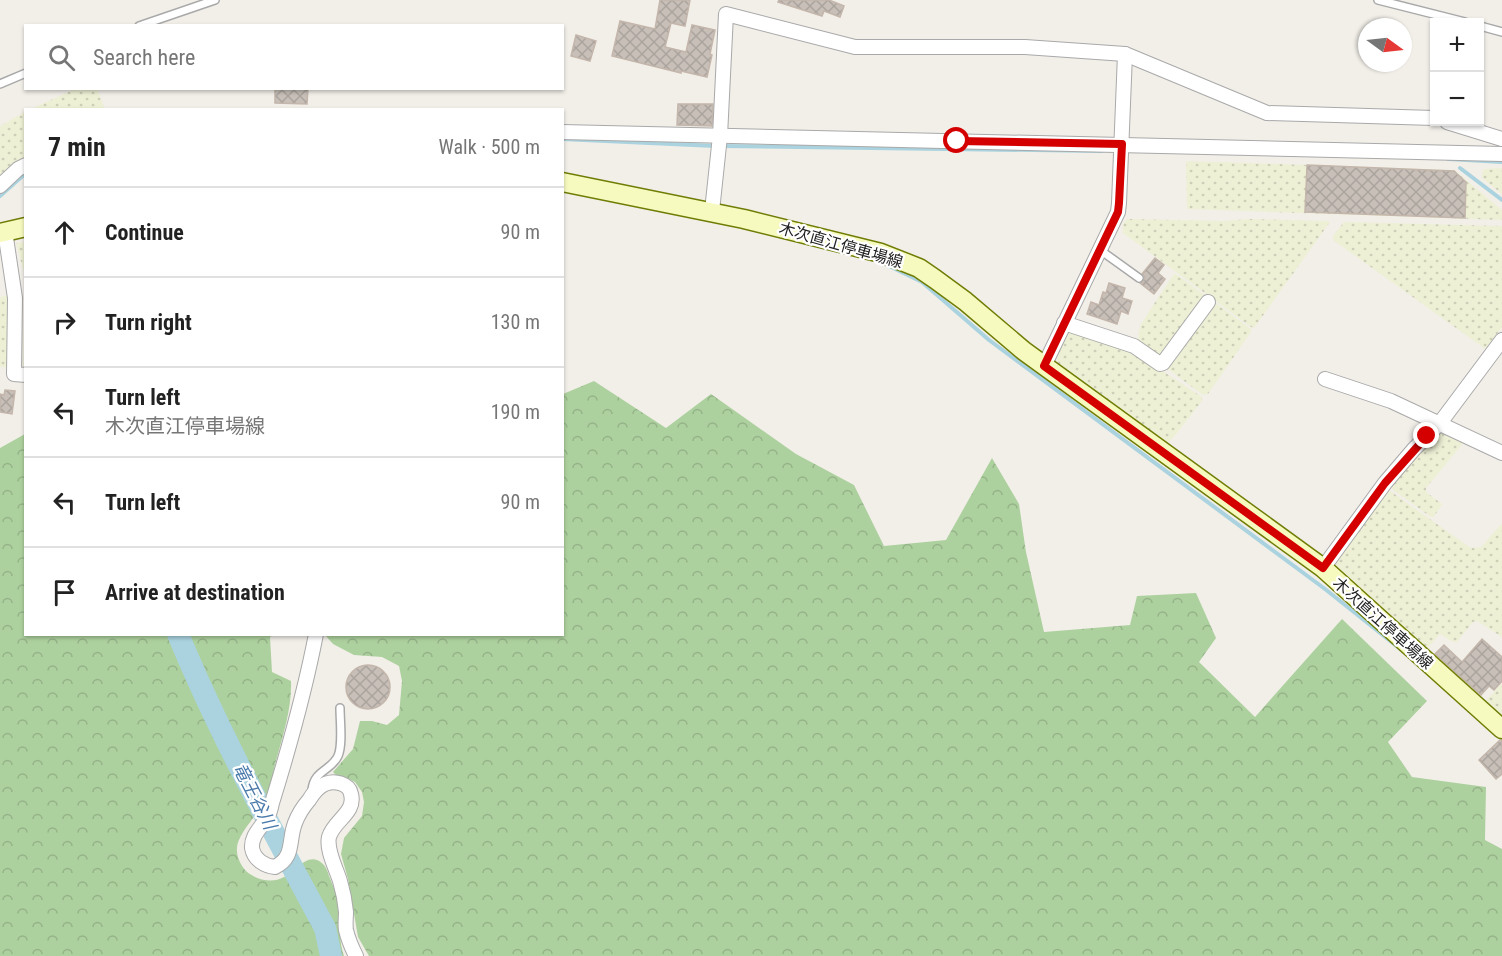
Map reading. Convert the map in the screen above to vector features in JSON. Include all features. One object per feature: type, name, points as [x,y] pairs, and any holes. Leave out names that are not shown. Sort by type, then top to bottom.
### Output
[{"type":"main road","name":"木次直江停車場線","points":[[564,182],[712,211],[881,253],[919,268],[1044,366],[1323,568],[1502,729]]},
{"type":"main road","points":[[3,232],[24,227]]},
{"type":"street","points":[[712,211],[720,136],[726,14],[855,47],[1025,47],[1125,54],[1267,113],[1430,118]]},
{"type":"street","points":[[1044,366],[1118,212],[1125,54]]},
{"type":"street","points":[[1460,126],[1502,139]]},
{"type":"street","points":[[564,132],[1502,154]]},
{"type":"street","points":[[0,186],[24,166]]},
{"type":"street","points":[[3,232],[15,298],[14,374],[24,375]]},
{"type":"street","points":[[1064,323],[1134,346],[1160,364],[1208,302]]},
{"type":"street","points":[[1323,568],[1385,483],[1440,423],[1502,340]]},
{"type":"street","points":[[1324,379],[1391,401],[1502,453]]},
{"type":"street","points":[[316,636],[298,712],[275,793],[268,815],[252,843],[254,855],[263,864],[275,867],[285,860],[291,848],[295,822],[318,788],[334,783],[348,787],[351,792],[351,806],[330,836],[329,844],[344,897],[346,930],[356,956]]},
{"type":"lane","points":[[145,24],[216,0]]},
{"type":"lane","points":[[1378,0],[1449,18]]},
{"type":"lane","points":[[1484,27],[1502,32]]},
{"type":"lane","points":[[0,84],[24,74]]},
{"type":"lane","points":[[1099,249],[1139,278]]},
{"type":"lane","points":[[312,795],[313,785],[318,775],[338,756],[340,708]]},
{"type":"green space","points":[[73,90],[97,90],[105,108],[33,108]]},
{"type":"green space","points":[[24,113],[24,157],[0,178],[0,126]]},
{"type":"green space","points":[[1187,161],[1454,170],[1502,210],[1502,220],[1187,209]]},
{"type":"green space","points":[[1502,168],[1502,194],[1482,178],[1482,173],[1484,169]]},
{"type":"green space","points":[[1127,219],[1330,222],[1254,328],[1123,233],[1123,224]]},
{"type":"green space","points":[[1344,222],[1502,226],[1502,327],[1486,348],[1333,240],[1333,236]]},
{"type":"green space","points":[[24,242],[24,272],[16,243]]},
{"type":"green space","points":[[1176,274],[1207,297],[1163,359],[1141,344],[1138,338],[1140,326],[1173,275]]},
{"type":"green space","points":[[9,295],[10,367],[0,367],[0,297]]},
{"type":"green space","points":[[1213,301],[1251,329],[1251,332],[1208,394],[1203,395],[1165,367]]},
{"type":"green space","points":[[24,322],[24,369],[23,369]]},
{"type":"green space","points":[[1069,330],[1131,350],[1202,397],[1202,401],[1173,438],[1163,443],[1059,365],[1057,358]]},
{"type":"green space","points":[[594,381],[666,428],[711,394],[796,454],[854,485],[884,546],[946,540],[992,458],[1019,504],[1026,552],[1044,632],[1130,625],[1137,596],[1196,593],[1216,638],[1199,662],[1255,717],[1342,619],[1427,701],[1388,742],[1412,777],[1486,787],[1485,840],[1502,849],[1502,956],[369,956],[358,937],[348,879],[341,854],[344,838],[362,816],[364,802],[362,792],[355,782],[333,772],[353,749],[360,721],[387,725],[399,715],[402,681],[399,666],[382,657],[354,655],[333,644],[326,636],[564,636],[564,394]]},
{"type":"green space","points":[[1439,430],[1465,441],[1426,488],[1426,492],[1442,504],[1434,517],[1431,517],[1393,490],[1390,485]]},
{"type":"green space","points":[[24,435],[24,636],[272,636],[272,672],[291,681],[289,711],[269,792],[237,844],[238,857],[246,871],[259,879],[269,881],[284,877],[307,860],[318,860],[323,864],[337,898],[340,940],[344,956],[0,956],[0,448]]},
{"type":"green space","points":[[1384,490],[1390,491],[1471,548],[1481,547],[1502,523],[1502,637],[1477,621],[1473,622],[1457,642],[1440,634],[1426,650],[1335,568],[1337,558]]},
{"type":"green space","points":[[1502,683],[1502,718],[1485,702]]},
{"type":"building","points":[[660,0],[690,0],[685,26],[671,23],[665,47],[686,52],[692,25],[715,30],[707,77],[612,56],[620,21],[655,29]]},
{"type":"building","points":[[779,0],[829,0],[844,6],[840,17],[824,11],[822,16],[778,2]]},
{"type":"building","points":[[576,35],[596,41],[590,61],[571,56]]},
{"type":"building","points":[[275,90],[308,90],[307,104],[275,103]]},
{"type":"building","points":[[678,104],[713,104],[712,126],[677,125]]},
{"type":"building","points":[[1307,165],[1454,171],[1466,182],[1465,218],[1305,212]]},
{"type":"building","points":[[1155,258],[1164,265],[1158,273],[1165,279],[1154,294],[1140,283],[1145,277],[1142,274]]},
{"type":"building","points":[[1109,283],[1125,288],[1122,298],[1132,301],[1128,314],[1121,311],[1117,324],[1087,314],[1091,302],[1099,305]]},
{"type":"building","points":[[5,390],[15,391],[12,414],[0,412],[0,394],[4,395]]},
{"type":"building","points":[[1482,639],[1502,657],[1502,681],[1494,690],[1489,686],[1481,695],[1435,654],[1444,645],[1462,662]]},
{"type":"building","points":[[368,665],[383,672],[390,687],[383,702],[368,709],[353,702],[346,687],[353,672]]},
{"type":"building","points":[[1502,740],[1502,774],[1496,779],[1479,760]]},
{"type":"waterway","points":[[564,139],[715,146]]},
{"type":"waterway","points":[[722,146],[1102,151]]},
{"type":"waterway","points":[[1448,159],[1502,162]]},
{"type":"waterway","points":[[1460,168],[1502,200]]},
{"type":"waterway","points":[[0,196],[24,175]]},
{"type":"waterway","points":[[887,265],[922,282],[989,340],[1325,589],[1404,652]]},
{"type":"waterway","name":"竜王谷川","points":[[179,636],[229,746],[325,928],[331,956]]},
{"type":"route","points":[[957,141],[1122,144],[1118,212],[1044,366],[1323,568],[1385,483],[1427,436]]}]
